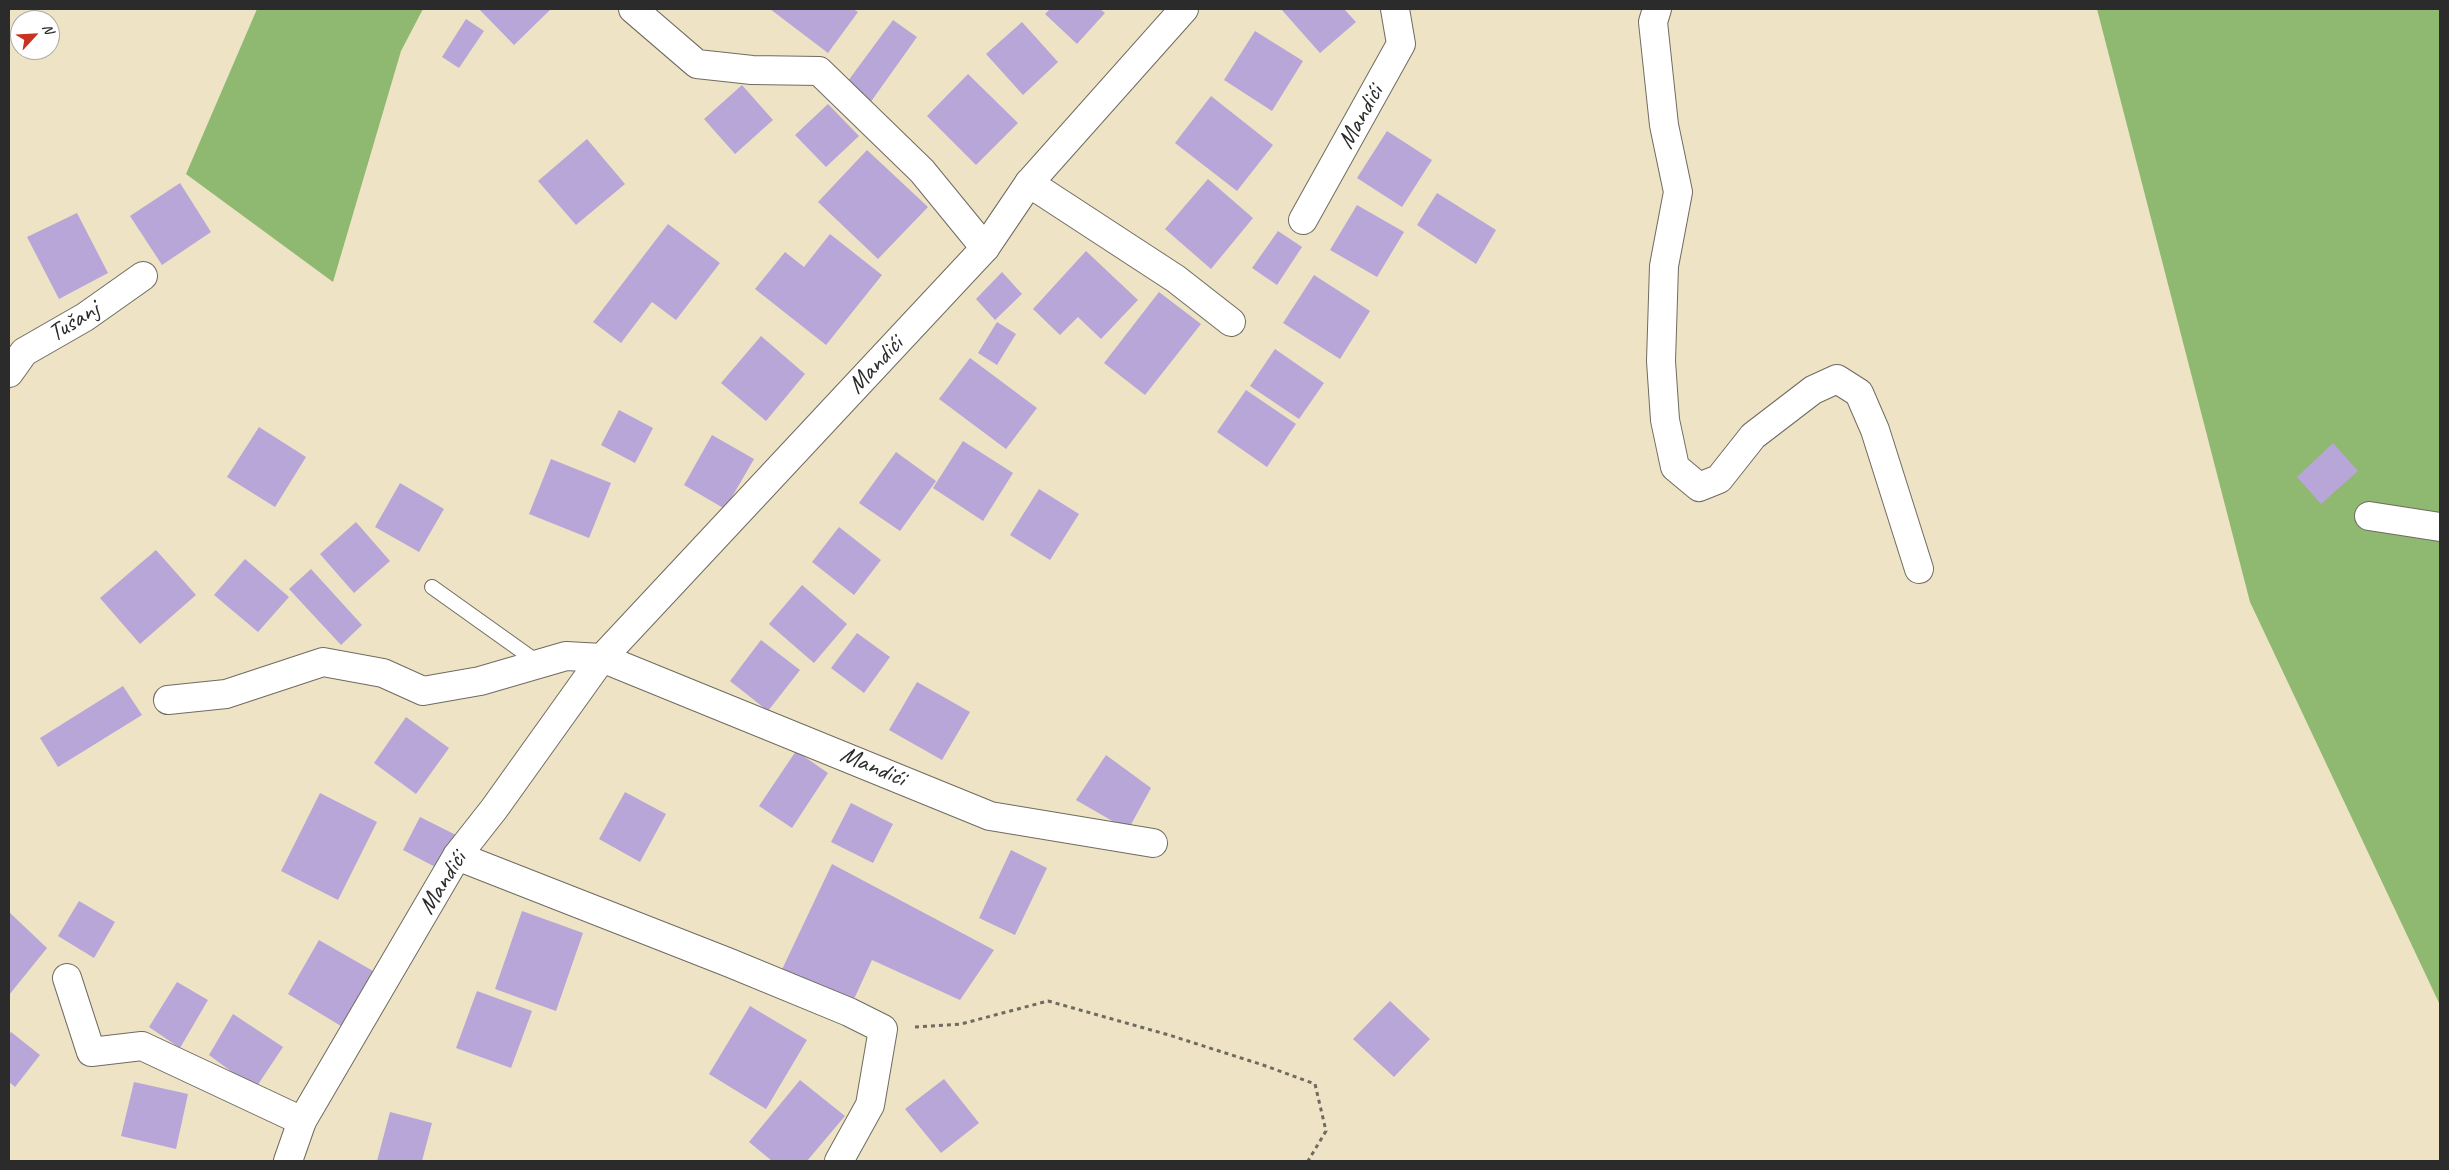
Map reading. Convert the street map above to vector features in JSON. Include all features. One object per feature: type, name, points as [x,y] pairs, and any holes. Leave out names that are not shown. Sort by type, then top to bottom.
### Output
[{"type":"street","points":[[633,9],[697,64],[752,70],[819,71],[922,172],[985,248]]},
{"type":"street","name":"Mandići","points":[[288,1161],[302,1121],[457,856],[494,810],[602,658],[985,248],[1029,183],[1184,9]]},
{"type":"street","name":"Mandići","points":[[1303,220],[1400,44],[1395,9]]},
{"type":"street","points":[[1655,16],[1664,124],[1678,192],[1664,266],[1661,361],[1665,420],[1674,466],[1699,487],[1719,480],[1753,436],[1813,390],[1837,379],[1859,393],[1875,430],[1919,569]]},
{"type":"street","points":[[1029,183],[1176,278],[1231,322]]},
{"type":"street","name":"Tušanj","points":[[9,373],[24,352],[85,316],[143,276]]},
{"type":"street","points":[[2369,516],[2440,527]]},
{"type":"street","name":"Mandići","points":[[168,700],[226,694],[323,662],[382,673],[423,691],[480,681],[542,665],[566,656],[602,658],[990,816],[1153,843]]},
{"type":"street","points":[[457,856],[730,962],[849,1012],[883,1029],[870,1105],[839,1161]]},
{"type":"street","points":[[67,978],[91,1052],[142,1046],[302,1121]]},
{"type":"lane","points":[[432,587],[542,665]]},
{"type":"path","points":[[883,1029],[961,1024],[1048,1001],[1170,1035],[1263,1064],[1315,1084],[1326,1131],[1308,1161]]},
{"type":"green space","points":[[257,9],[423,9],[401,51],[333,282],[186,174]]},
{"type":"green space","points":[[2097,9],[2440,9],[2440,1005],[2250,602]]},
{"type":"building","points":[[479,9],[551,9],[514,45]]},
{"type":"building","points":[[770,9],[853,9],[858,12],[828,53]]},
{"type":"building","points":[[1050,9],[1100,9],[1105,13],[1077,44],[1045,14]]},
{"type":"building","points":[[1281,9],[1344,9],[1356,22],[1320,53]]},
{"type":"building","points":[[466,19],[484,31],[459,68],[442,57]]},
{"type":"building","points":[[893,20],[917,37],[870,103],[845,85]]},
{"type":"building","points":[[1022,22],[1058,62],[1023,95],[986,54]]},
{"type":"building","points":[[1255,31],[1303,61],[1272,111],[1224,80]]},
{"type":"building","points":[[968,74],[1018,123],[976,165],[927,116]]},
{"type":"building","points":[[742,85],[773,120],[735,154],[704,119]]},
{"type":"building","points":[[1211,96],[1273,145],[1237,191],[1175,143]]},
{"type":"building","points":[[828,104],[859,136],[826,167],[795,135]]},
{"type":"building","points":[[1387,131],[1432,160],[1402,207],[1357,178]]},
{"type":"building","points":[[587,139],[625,184],[576,225],[538,181]]},
{"type":"building","points":[[867,150],[928,207],[878,259],[818,202]]},
{"type":"building","points":[[1208,179],[1253,218],[1211,269],[1165,229]]},
{"type":"building","points":[[180,183],[211,232],[162,265],[130,216]]},
{"type":"building","points":[[1437,193],[1496,230],[1476,264],[1417,225]]},
{"type":"building","points":[[1357,205],[1404,232],[1377,277],[1330,250]]},
{"type":"building","points":[[77,213],[108,273],[59,299],[27,237]]},
{"type":"building","points":[[668,224],[720,263],[676,320],[652,302],[621,343],[593,322]]},
{"type":"building","points":[[1278,231],[1302,247],[1277,285],[1252,268]]},
{"type":"building","points":[[830,234],[882,275],[826,345],[755,289],[785,252],[804,267]]},
{"type":"building","points":[[1086,251],[1138,300],[1101,339],[1078,317],[1060,335],[1033,309]]},
{"type":"building","points":[[1002,272],[1022,294],[995,320],[976,299]]},
{"type":"building","points":[[1314,275],[1370,311],[1340,359],[1283,323]]},
{"type":"building","points":[[1159,292],[1201,324],[1145,395],[1104,363]]},
{"type":"building","points":[[997,322],[1016,334],[997,365],[978,353]]},
{"type":"building","points":[[761,336],[805,374],[766,421],[721,383]]},
{"type":"building","points":[[1275,349],[1324,383],[1299,419],[1250,386]]},
{"type":"building","points":[[970,358],[1037,408],[1006,449],[939,399]]},
{"type":"building","points":[[1246,390],[1296,424],[1267,467],[1217,432]]},
{"type":"building","points":[[619,410],[653,428],[635,463],[601,445]]},
{"type":"building","points":[[259,427],[306,457],[275,507],[227,477]]},
{"type":"building","points":[[712,435],[754,459],[725,509],[684,485]]},
{"type":"building","points":[[963,441],[1013,473],[983,521],[933,488]]},
{"type":"building","points":[[2333,443],[2358,471],[2321,504],[2297,477]]},
{"type":"building","points":[[896,452],[936,481],[900,531],[859,503]]},
{"type":"building","points":[[551,459],[611,483],[589,538],[529,514]]},
{"type":"building","points":[[400,483],[444,509],[419,552],[375,527]]},
{"type":"building","points":[[1039,489],[1079,514],[1050,560],[1010,535]]},
{"type":"building","points":[[356,522],[390,561],[354,593],[320,554]]},
{"type":"building","points":[[839,527],[881,560],[854,595],[812,562]]},
{"type":"building","points":[[156,550],[196,595],[140,644],[100,598]]},
{"type":"building","points":[[245,559],[289,597],[258,632],[214,595]]},
{"type":"building","points":[[311,569],[362,625],[341,645],[289,589]]},
{"type":"building","points":[[802,585],[847,624],[814,663],[769,624]]},
{"type":"building","points":[[857,633],[890,657],[864,693],[831,668]]},
{"type":"building","points":[[761,640],[800,670],[768,711],[730,681]]},
{"type":"building","points":[[917,682],[970,712],[942,760],[889,730]]},
{"type":"building","points":[[123,686],[142,715],[58,767],[40,738]]},
{"type":"building","points":[[406,717],[449,748],[416,794],[374,763]]},
{"type":"building","points":[[796,751],[828,773],[792,828],[759,806]]},
{"type":"building","points":[[1106,755],[1151,788],[1128,830],[1076,800]]},
{"type":"building","points":[[625,792],[666,814],[640,862],[599,839]]},
{"type":"building","points":[[320,793],[377,822],[338,900],[281,871]]},
{"type":"building","points":[[851,803],[893,824],[873,863],[831,842]]},
{"type":"building","points":[[420,817],[456,835],[439,869],[403,850]]},
{"type":"building","points":[[1011,850],[1047,868],[1015,935],[979,918]]},
{"type":"building","points":[[832,864],[994,950],[960,1000],[872,960],[849,1010],[777,980]]},
{"type":"building","points":[[79,901],[115,922],[94,958],[58,936]]},
{"type":"building","points":[[522,911],[583,933],[556,1011],[495,989]]},
{"type":"building","points":[[9,912],[47,948],[9,995]]},
{"type":"building","points":[[319,940],[373,971],[341,1026],[288,994]]},
{"type":"building","points":[[177,982],[208,1000],[180,1048],[149,1027]]},
{"type":"building","points":[[477,991],[532,1011],[511,1068],[456,1048]]},
{"type":"building","points":[[1390,1001],[1430,1039],[1394,1077],[1353,1039]]},
{"type":"building","points":[[750,1006],[807,1040],[766,1109],[709,1074]]},
{"type":"building","points":[[233,1014],[283,1047],[255,1089],[209,1055]]},
{"type":"building","points":[[11,1032],[40,1055],[15,1087],[9,1082],[9,1035]]},
{"type":"building","points":[[944,1079],[979,1123],[941,1153],[905,1109]]},
{"type":"building","points":[[800,1080],[845,1116],[807,1161],[772,1161],[749,1142]]},
{"type":"building","points":[[134,1082],[188,1094],[176,1149],[121,1136]]},
{"type":"building","points":[[390,1112],[432,1123],[422,1161],[377,1161]]}]
